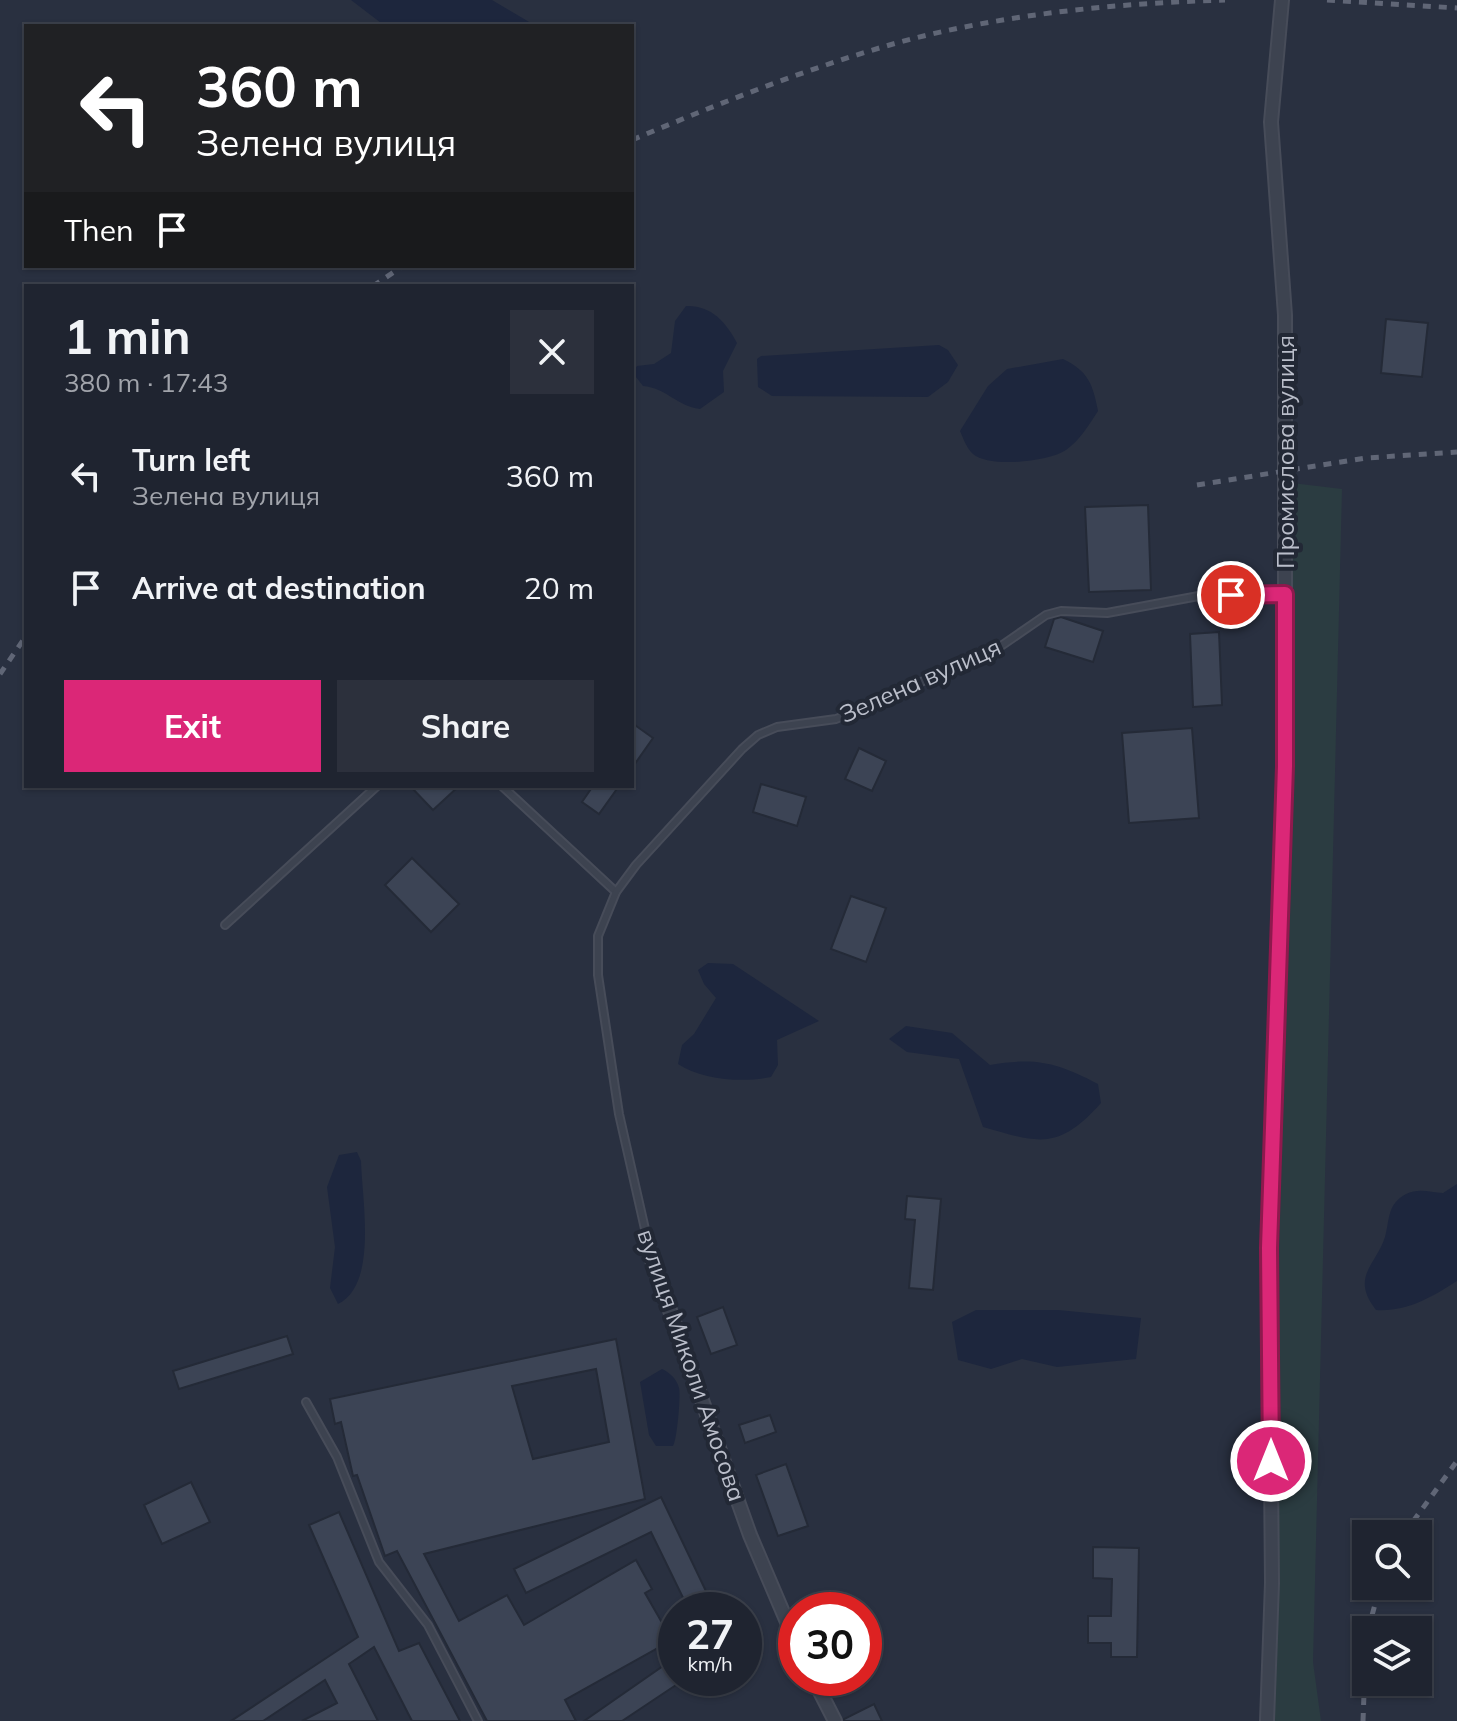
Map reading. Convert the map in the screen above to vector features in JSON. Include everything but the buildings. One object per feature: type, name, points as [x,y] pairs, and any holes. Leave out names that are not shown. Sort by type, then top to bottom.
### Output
[{"type":"street","name":"Промислова вулиця","points":[[1267,1721],[1272,1583],[1269,1248],[1285,766],[1285,315],[1271,122],[1282,0]]},
{"type":"street","name":"вулиця Миколи Амосова","points":[[652,1260],[750,1535],[778,1601]]},
{"type":"street","points":[[822,1696],[835,1721]]},
{"type":"lane","name":"Зелена вулиця","points":[[616,892],[666,829],[758,735],[777,727],[847,715],[1001,646],[1046,615],[1061,611],[1107,613],[1204,595],[1285,594]]},
{"type":"lane","points":[[225,925],[375,788]]},
{"type":"lane","points":[[504,788],[616,892]]},
{"type":"lane","name":"вулиця Миколи Амосова","points":[[616,892],[598,936],[598,975],[619,1114],[652,1260]]},
{"type":"lane","points":[[306,1402],[337,1457],[379,1562],[428,1625],[478,1721]]},
{"type":"shaded area","points":[[1292,483],[1342,489],[1313,1662],[1321,1721],[1267,1721],[1291,774]]},
{"type":"water","points":[[351,0],[492,0],[533,24],[454,22],[382,24]]},
{"type":"water","points":[[686,306],[703,308],[717,316],[737,343],[723,371],[724,392],[700,409],[643,386],[634,375],[637,366],[654,364],[671,353],[675,321]]},
{"type":"water","points":[[939,345],[948,350],[958,365],[948,382],[928,397],[772,396],[758,387],[757,359],[761,356]]},
{"type":"water","points":[[1063,359],[1088,379],[1098,411],[1076,442],[1046,458],[1019,462],[992,461],[973,454],[960,431],[988,386],[1007,369]]},
{"type":"water","points":[[708,963],[733,964],[819,1021],[777,1040],[778,1065],[771,1077],[723,1079],[698,1074],[678,1064],[682,1045],[694,1034],[716,998],[704,984],[698,970]]},
{"type":"water","points":[[906,1026],[952,1033],[990,1065],[1034,1062],[1070,1071],[1098,1084],[1101,1103],[1072,1129],[1047,1139],[1019,1137],[983,1127],[959,1059],[907,1052],[889,1039]]},
{"type":"water","points":[[357,1152],[361,1161],[365,1218],[363,1261],[351,1294],[338,1304],[330,1288],[335,1247],[327,1187],[339,1155]]},
{"type":"water","points":[[1457,1184],[1457,1281],[1409,1306],[1376,1310],[1365,1289],[1365,1280],[1385,1237],[1395,1202],[1411,1192],[1443,1193]]},
{"type":"water","points":[[976,1310],[1058,1310],[1141,1318],[1136,1359],[1057,1367],[1022,1359],[991,1369],[958,1360],[952,1322]]},
{"type":"water","points":[[662,1369],[672,1376],[679,1388],[673,1446],[656,1446],[649,1435],[640,1382]]},
{"type":"railway","points":[[634,139],[798,75],[939,32],[1061,12],[1225,0]]},
{"type":"railway","points":[[1327,0],[1457,8]]},
{"type":"railway","points":[[376,284],[400,268]]},
{"type":"railway","points":[[1197,485],[1366,458],[1457,452]]},
{"type":"railway","points":[[0,674],[24,639]]},
{"type":"railway","points":[[1414,1520],[1457,1461]]},
{"type":"railway","points":[[1372,1616],[1376,1600]]},
{"type":"railway","points":[[1363,1721],[1364,1696]]},
{"type":"route","points":[[1231,595],[1285,594],[1285,766],[1269,1248],[1271,1461]]}]
